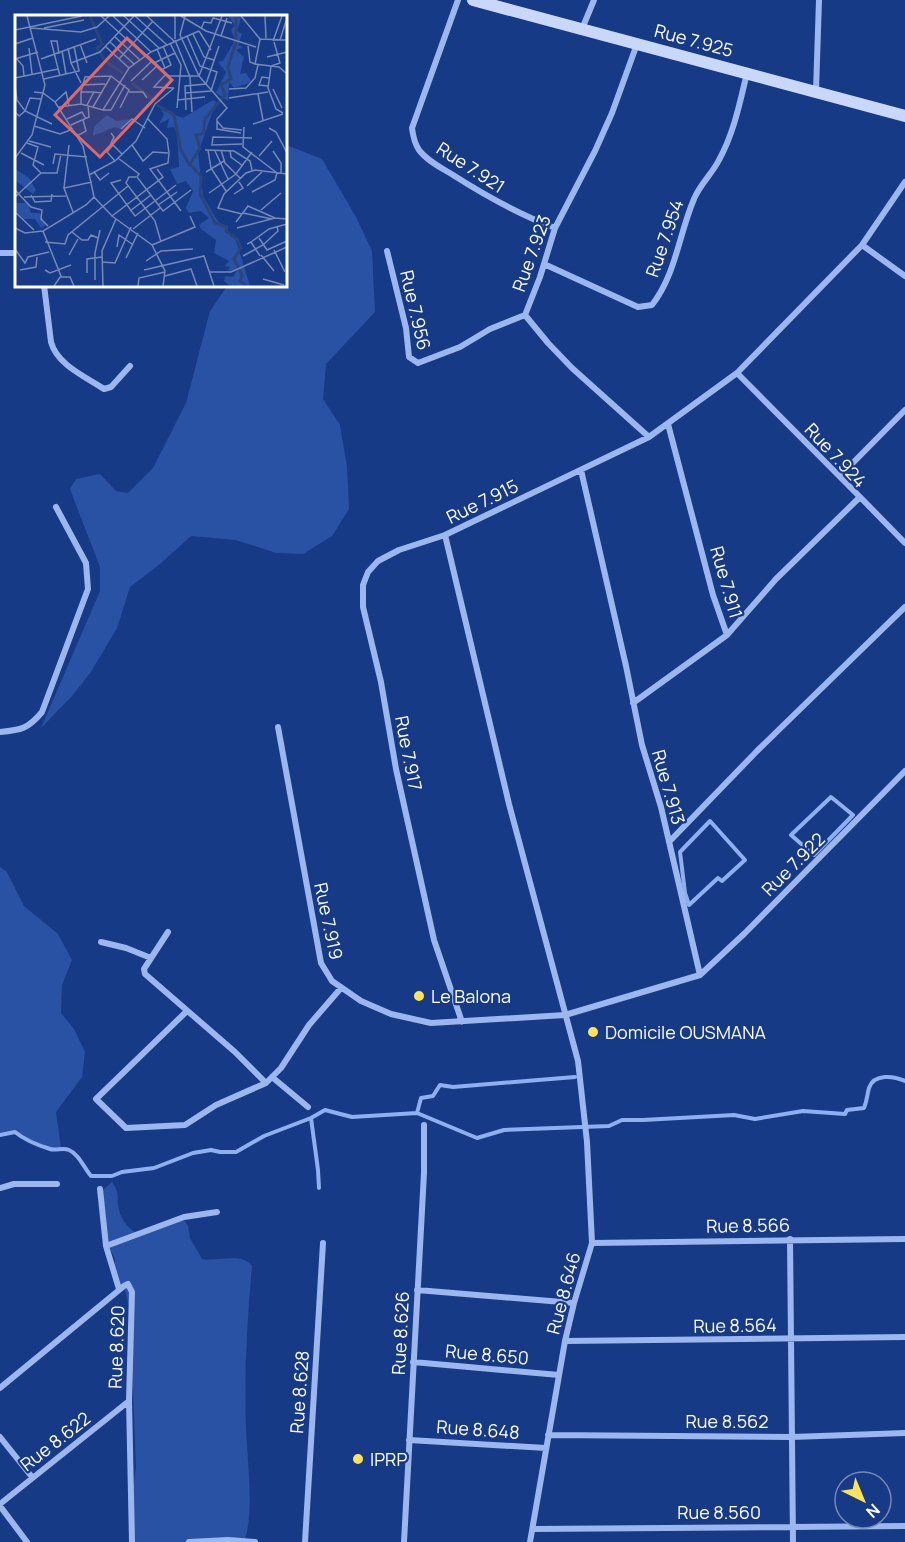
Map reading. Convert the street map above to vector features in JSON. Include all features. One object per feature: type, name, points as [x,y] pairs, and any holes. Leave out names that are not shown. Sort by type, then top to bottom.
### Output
[{"type":"street","name":"Rue 7.921","points":[[458,0],[412,129],[414,139],[419,150],[481,193],[521,215],[555,228]]},
{"type":"street","name":"Rue 7.925","points":[[473,0],[905,116]]},
{"type":"street","points":[[582,29],[594,0]]},
{"type":"street","points":[[816,91],[819,0]]},
{"type":"street","name":"Rue 7.923","points":[[638,44],[596,151],[555,228],[525,315],[572,368],[649,436]]},
{"type":"street","name":"Rue 7.954","points":[[544,264],[638,308],[652,305],[659,296],[678,251],[694,196],[720,159],[730,134],[747,72]]},
{"type":"street","name":"Rue 7.915","points":[[565,1015],[509,804],[445,535],[649,436],[737,373],[862,245],[905,182]]},
{"type":"street","points":[[862,245],[905,276]]},
{"type":"street","name":"Rue 7.956","points":[[387,251],[406,328],[409,357],[418,363],[460,347],[490,329],[525,315]]},
{"type":"street","points":[[44,286],[51,342],[58,356],[104,389],[111,387],[130,366]]},
{"type":"street","name":"Rue 7.924","points":[[727,635],[776,579],[860,497],[737,373]]},
{"type":"street","points":[[840,476],[905,410]]},
{"type":"street","name":"Rue 7.911","points":[[633,704],[727,635],[713,595],[668,424]]},
{"type":"street","name":"Rue 7.913","points":[[581,470],[642,745],[669,842],[700,975]]},
{"type":"street","points":[[860,497],[905,543]]},
{"type":"street","points":[[0,732],[22,730],[42,712],[88,589],[86,563],[56,507]]},
{"type":"street","name":"Rue 7.917","points":[[445,535],[399,550],[378,561],[368,572],[363,585],[363,607],[381,682],[396,769],[434,940],[462,1022]]},
{"type":"street","points":[[669,842],[765,743],[905,607]]},
{"type":"street","name":"Rue 7.919","points":[[278,727],[321,963],[332,981],[362,1001],[391,1014],[431,1023],[565,1015]]},
{"type":"street","name":"Rue 7.922","points":[[700,975],[762,916],[905,771]]},
{"type":"street","points":[[168,932],[144,969],[145,974],[266,1083]]},
{"type":"street","points":[[101,942],[126,948],[151,958]]},
{"type":"street","points":[[565,1015],[700,975]]},
{"type":"street","points":[[187,1011],[96,1099],[126,1128],[185,1125],[216,1105],[266,1083],[281,1068],[309,1025],[342,988]]},
{"type":"street","name":"Rue 8.646","points":[[530,1542],[565,1341],[592,1243],[587,1142],[580,1070],[565,1015]]},
{"type":"street","points":[[272,1077],[308,1107]]},
{"type":"street","name":"Rue 8.626","points":[[404,1542],[424,1125]]},
{"type":"street","points":[[0,1188],[14,1184],[57,1184]]},
{"type":"street","points":[[100,1189],[106,1246],[119,1289]]},
{"type":"street","points":[[106,1246],[184,1217],[217,1212]]},
{"type":"street","points":[[790,1239],[793,1542]]},
{"type":"street","name":"Rue 8.566","points":[[592,1243],[905,1239]]},
{"type":"street","name":"Rue 8.628","points":[[305,1542],[323,1243]]},
{"type":"street","name":"Rue 8.620","points":[[0,1388],[128,1284],[132,1292],[129,1401],[132,1542]]},
{"type":"street","points":[[417,1290],[574,1303]]},
{"type":"street","name":"Rue 8.564","points":[[565,1341],[905,1337]]},
{"type":"street","name":"Rue 8.650","points":[[413,1362],[559,1375]]},
{"type":"street","name":"Rue 8.622","points":[[27,1542],[0,1505],[129,1401]]},
{"type":"street","name":"Rue 8.562","points":[[548,1435],[792,1437],[905,1433]]},
{"type":"street","points":[[0,1437],[32,1477]]},
{"type":"street","name":"Rue 8.648","points":[[409,1440],[546,1448]]},
{"type":"street","name":"Rue 8.560","points":[[533,1529],[905,1526]]},
{"type":"street","points":[[189,1542],[255,1542]]},
{"type":"shaded area","points":[[289,146],[322,159],[356,217],[372,251],[375,312],[326,364],[323,399],[340,425],[347,467],[349,509],[332,536],[303,554],[276,553],[236,540],[191,536],[130,587],[117,628],[91,672],[72,696],[41,728],[100,591],[100,567],[70,489],[76,479],[100,474],[116,491],[128,493],[153,468],[186,403],[210,311],[227,286],[286,286],[286,148]]},
{"type":"shaded area","points":[[0,867],[7,872],[24,906],[58,934],[72,960],[62,985],[61,1013],[74,1029],[85,1052],[82,1077],[56,1112],[61,1148],[37,1145],[15,1132],[0,1135]]},
{"type":"shaded area","points":[[112,1182],[117,1193],[122,1218],[140,1235],[179,1220],[185,1221],[190,1238],[202,1259],[236,1258],[252,1266],[245,1388],[250,1501],[244,1542],[133,1542],[131,1504],[136,1467],[130,1310],[125,1290],[113,1277],[115,1259],[103,1232],[103,1190]]},
{"type":"waterway","points":[[831,797],[853,815],[814,855],[791,835],[831,797]]},
{"type":"waterway","points":[[710,821],[745,860],[722,881],[718,878],[689,905],[685,893],[680,852],[710,821]]},
{"type":"waterway","points":[[417,1113],[421,1098],[433,1096],[440,1085],[453,1087],[575,1077]]},
{"type":"waterway","points":[[0,1135],[15,1132],[45,1147],[69,1150],[79,1158],[91,1176],[112,1176],[122,1172],[154,1168],[193,1153],[211,1150],[236,1152],[264,1136],[311,1118],[325,1110],[352,1117],[417,1113],[477,1138],[504,1130],[609,1126],[622,1120],[734,1115],[755,1119],[803,1111],[845,1114],[847,1110],[864,1108],[869,1088],[875,1080],[890,1077],[905,1081]]},
{"type":"waterway","points":[[311,1118],[319,1188]]},
{"type":"place","name":"Le Balona","points":[[419,996]]},
{"type":"place","name":"Domicile OUSMANA","points":[[593,1032]]},
{"type":"place","name":"IPRP","points":[[358,1459]]}]
